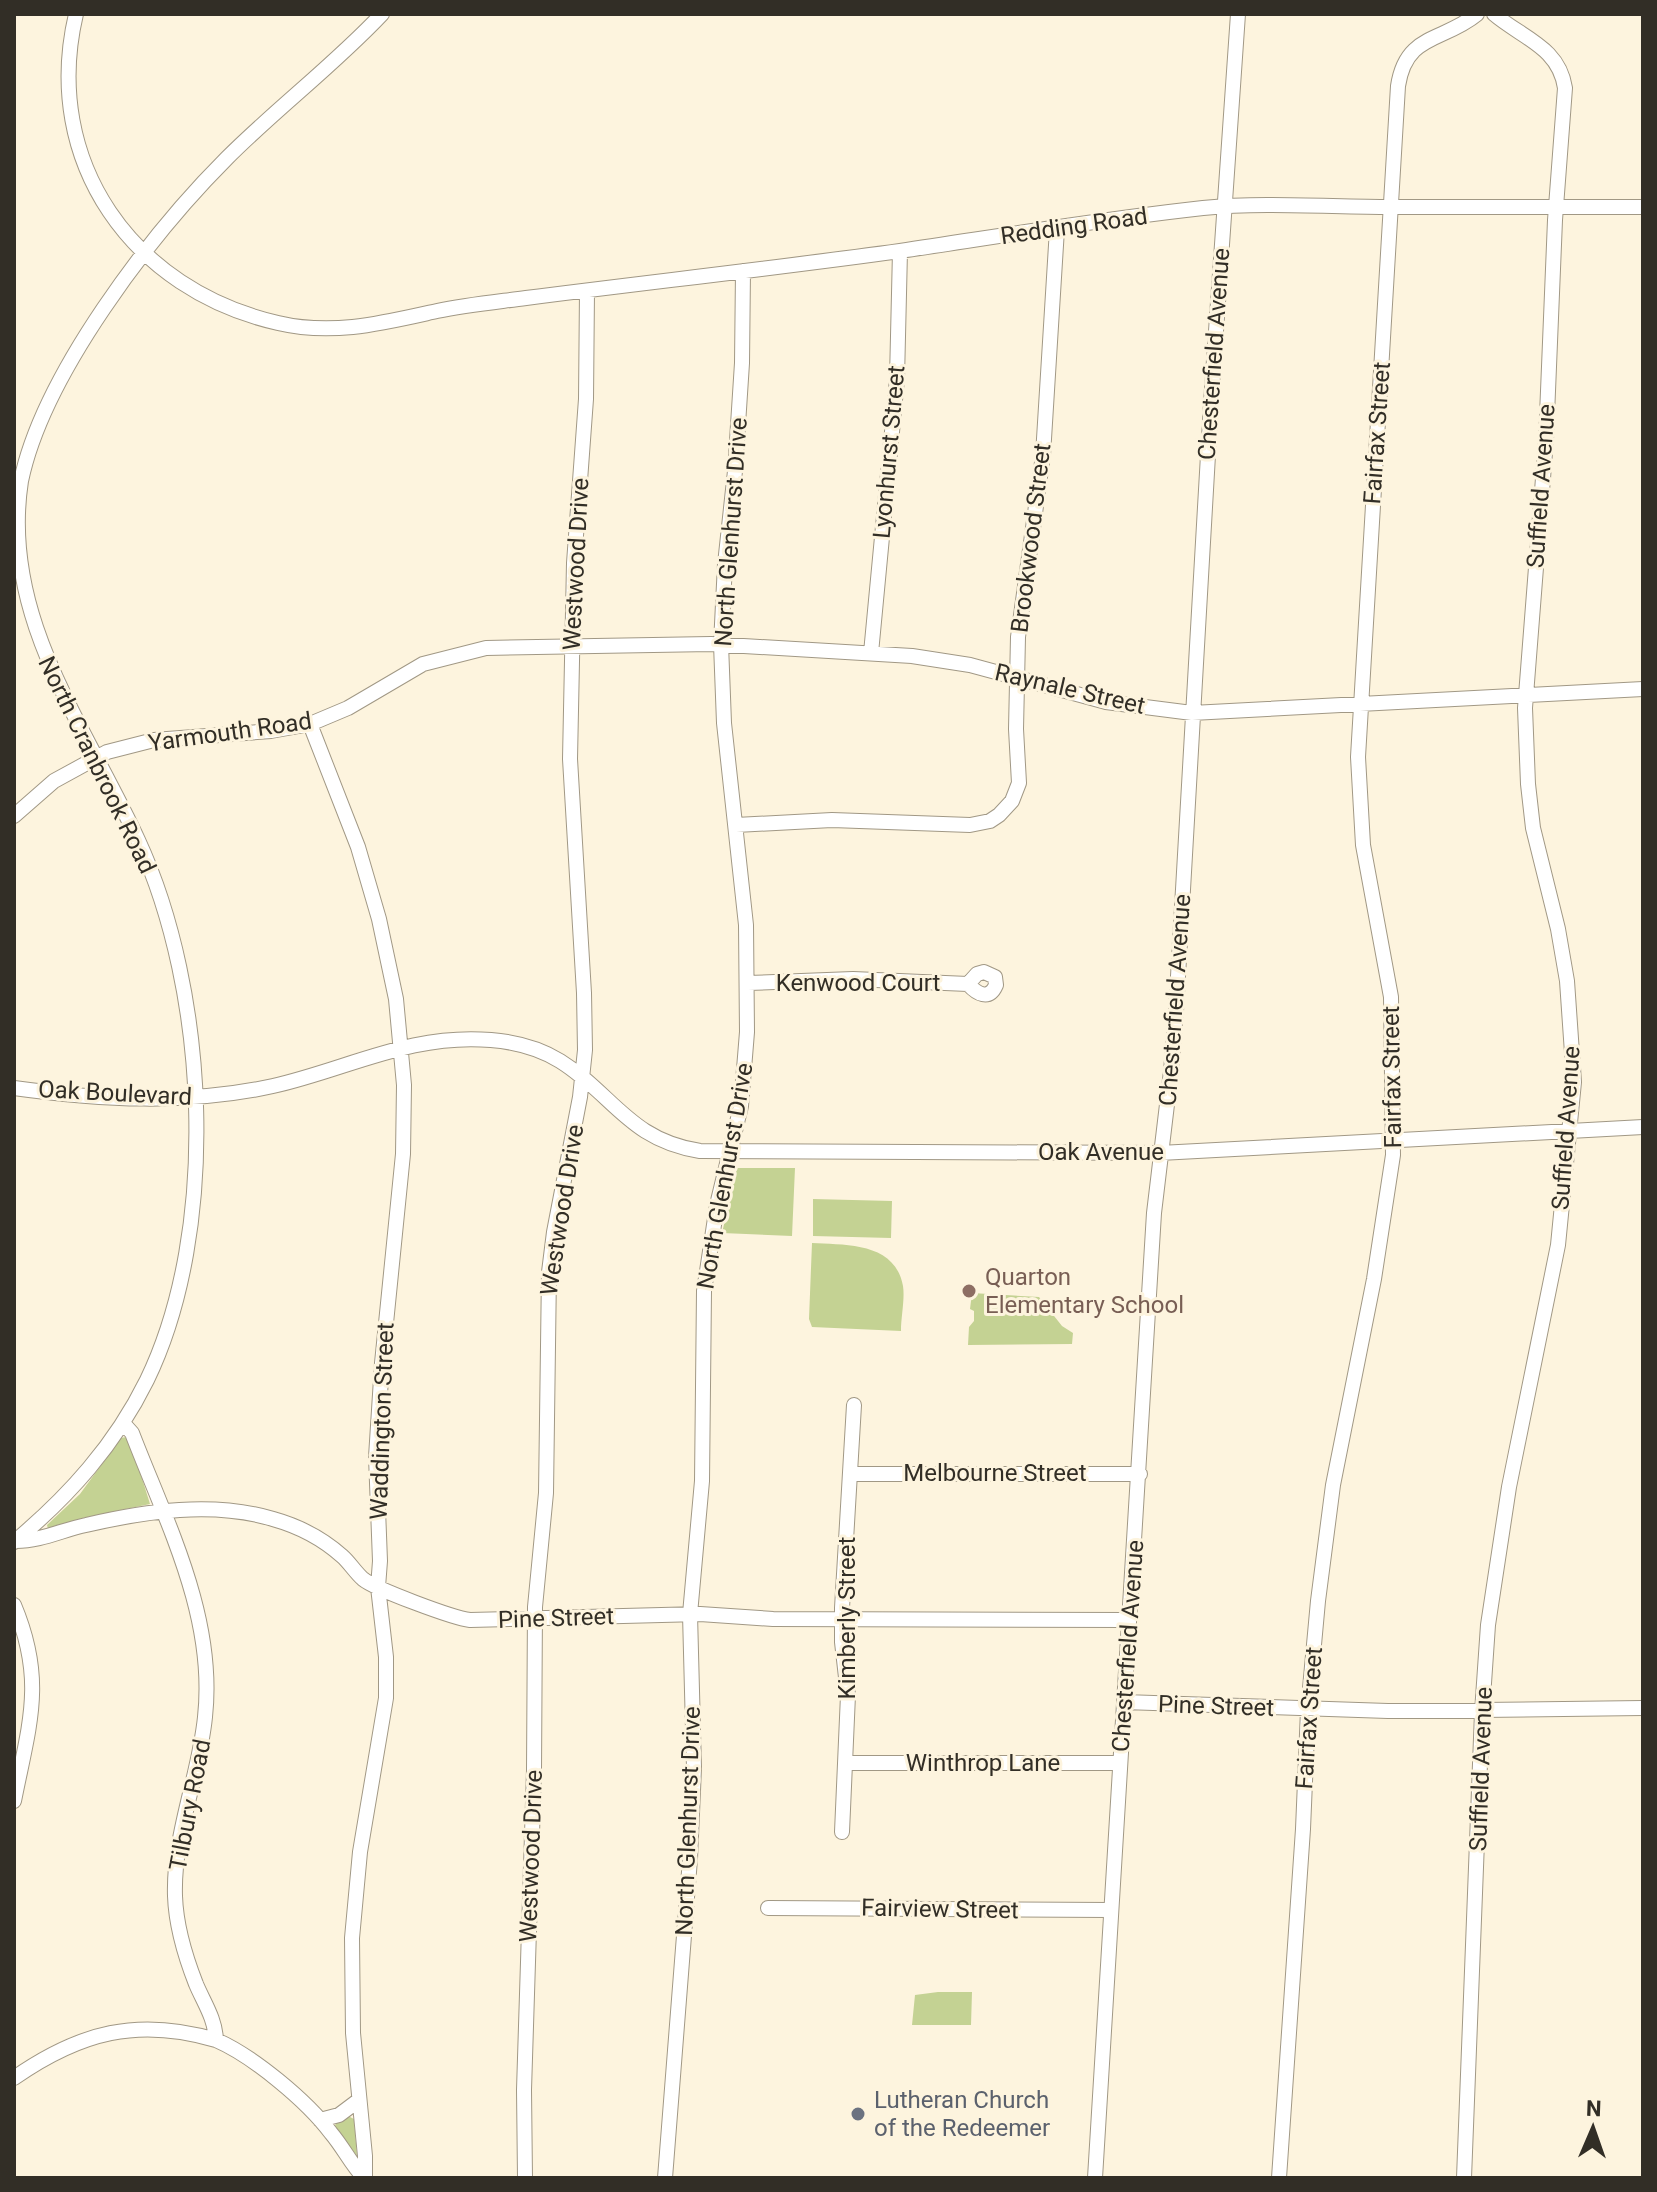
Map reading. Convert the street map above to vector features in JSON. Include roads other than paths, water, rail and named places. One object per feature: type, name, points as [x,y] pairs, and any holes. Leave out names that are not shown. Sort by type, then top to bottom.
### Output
[{"type":"street","name":"Redding Road","points":[[76,14],[69,83],[81,150],[103,202],[123,233],[144,256],[180,283],[218,303],[267,321],[303,327],[367,327],[442,310],[509,300],[1223,207],[1643,207]]},
{"type":"street","name":"North Cranbrook Road","points":[[15,1542],[72,1489],[102,1454],[123,1423],[158,1353],[182,1276],[194,1177],[190,1023],[171,929],[139,843],[52,676],[27,617],[16,559],[16,497],[29,451],[59,382],[95,322],[144,256],[223,162],[382,14]]},
{"type":"street","name":"Chesterfield Avenue","points":[[1095,2178],[1154,1213],[1176,1011],[1223,207],[1238,14]]},
{"type":"street","name":"Fairfax Street","points":[[1279,2178],[1308,1710],[1318,1601],[1333,1485],[1388,1202],[1394,1140],[1391,997],[1363,845],[1358,797],[1360,704],[1398,86],[1404,61],[1417,47],[1477,14]]},
{"type":"street","name":"Suffield Avenue","points":[[1464,2178],[1482,1712],[1496,1559],[1558,1245],[1574,1082],[1567,981],[1558,929],[1533,828],[1528,784],[1526,695],[1546,440],[1556,208],[1565,97],[1561,71],[1544,48],[1494,14]]},
{"type":"street","name":"Brookwood Street","points":[[736,825],[832,820],[970,825],[990,821],[1007,808],[1018,789],[1016,676],[1021,606],[1034,537],[1042,466],[1057,229]]},
{"type":"street","name":"Lyonhurst Street","points":[[871,653],[897,379],[900,251]]},
{"type":"street","name":"North Glenhurst Drive","points":[[665,2178],[691,1829],[693,1668],[690,1614],[702,1481],[702,1343],[706,1267],[741,1106],[748,983],[744,901],[724,723],[721,644],[742,363],[743,271]]},
{"type":"street","name":"Westwood Drive","points":[[525,2178],[524,2090],[534,1770],[535,1618],[547,1467],[549,1272],[581,1079],[585,1021],[571,788],[572,645],[576,530],[586,399],[587,291]]},
{"type":"street","name":"Raynale Street","points":[[499,647],[721,644],[871,653],[949,661],[1016,676],[1106,702],[1192,713],[1643,689]]},
{"type":"street","name":"Yarmouth Road","points":[[14,816],[54,781],[95,758],[124,747],[154,740],[271,731],[310,724],[348,708],[423,664],[457,653],[499,647]]},
{"type":"street","name":"Waddington Street","points":[[310,724],[358,847],[372,893],[388,958],[401,1047],[403,1154],[376,1457],[378,1587],[386,1657],[386,1698],[360,1852],[352,1938],[353,2033],[365,2178]]},
{"type":"street","name":"Kenwood Court","points":[[748,983],[853,979],[968,984]]},
{"type":"street","name":"Oak Boulevard","points":[[14,1088],[129,1099],[223,1095],[295,1081],[401,1047],[465,1040],[510,1042],[550,1056],[581,1079]]},
{"type":"street","name":"Oak Avenue","points":[[581,1079],[615,1110],[657,1138],[693,1150],[730,1152],[1160,1153],[1643,1127]]},
{"type":"street","name":"Kimberly Street","points":[[842,1832],[848,1695],[842,1619],[854,1405]]},
{"type":"street","name":"Tilbury Road","points":[[123,1423],[132,1433],[191,1586],[204,1645],[207,1678],[205,1725],[183,1823],[175,1897],[187,1961],[215,2023],[216,2040]]},
{"type":"street","name":"Melbourne Street","points":[[850,1474],[1140,1474]]},
{"type":"street","name":"Pine Street","points":[[15,1542],[34,1541],[103,1521],[162,1512],[220,1510],[274,1519],[322,1541],[345,1559],[363,1579],[461,1619],[690,1614],[773,1619],[1129,1620]]},
{"type":"street","points":[[14,1605],[32,1663],[33,1697],[28,1742],[14,1801]]},
{"type":"street","name":"Pine Street","points":[[1124,1702],[1308,1710],[1482,1712],[1643,1708]]},
{"type":"street","name":"Winthrop Lane","points":[[845,1763],[1120,1763]]},
{"type":"street","name":"Fairview Street","points":[[768,1908],[1111,1910]]},
{"type":"street","points":[[14,2078],[54,2052],[80,2040],[113,2032],[153,2028],[216,2040],[249,2058],[320,2120],[365,2178]]},
{"type":"street","points":[[320,2120],[339,2115],[359,2100]]},
{"type":"place","name":"Quarton Elementary School","points":[[969,1291]]},
{"type":"place","name":"Lutheran Church of the Redeemer","points":[[858,2114]]}]
